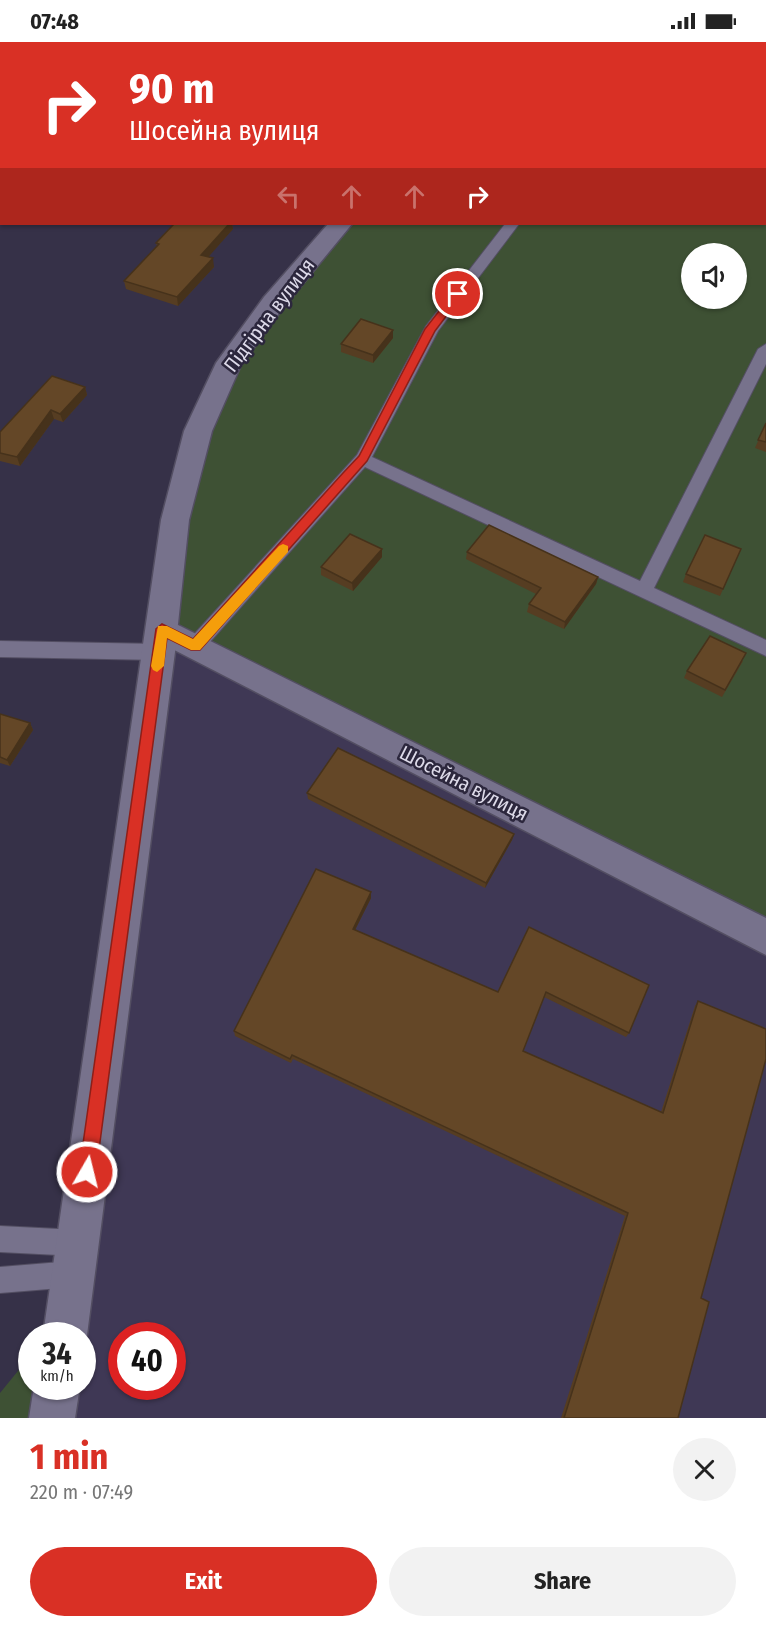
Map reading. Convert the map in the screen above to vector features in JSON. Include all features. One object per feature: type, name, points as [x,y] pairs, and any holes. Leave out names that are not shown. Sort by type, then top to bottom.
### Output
[{"type":"street","name":"Підгірна вулиця","points":[[67,1322],[161,641],[175,520],[198,431],[229,363],[273,303],[339,225]]},
{"type":"street","name":"Шосейна вулиця","points":[[161,641],[195,646],[766,937]]},
{"type":"street","points":[[52,1418],[55,1400]]},
{"type":"lane","points":[[195,646],[363,459],[431,329],[511,225]]},
{"type":"lane","points":[[644,590],[766,349]]},
{"type":"lane","points":[[363,459],[766,648]]},
{"type":"lane","points":[[0,650],[161,641]]},
{"type":"lane","points":[[0,1239],[76,1258]]},
{"type":"lane","points":[[0,1280],[76,1258]]},
{"type":"shaded area","points":[[162,629],[766,937],[766,1418],[52,1418],[55,1400],[96,1400],[96,1322],[83,1322]]},
{"type":"green space","points":[[339,225],[766,225],[766,937],[162,629],[198,431],[273,303]]},
{"type":"green space","points":[[18,1371],[18,1400],[55,1400],[52,1418],[0,1418],[0,1393]]},
{"type":"building","points":[[173,225],[228,225],[201,255],[213,258],[177,297],[124,281],[159,244],[156,243]]},
{"type":"building","points":[[361,319],[393,330],[373,355],[341,344]]},
{"type":"building","points":[[52,376],[85,387],[60,414],[51,410],[17,457],[0,453],[0,432]]},
{"type":"building","points":[[766,423],[766,442],[758,440]]},
{"type":"building","points":[[489,525],[598,577],[565,622],[529,604],[541,588],[467,552]]},
{"type":"building","points":[[350,534],[382,549],[352,583],[321,567]]},
{"type":"building","points":[[705,535],[741,549],[723,589],[686,574]]},
{"type":"building","points":[[710,636],[746,653],[725,690],[687,671]]},
{"type":"building","points":[[0,714],[30,723],[7,760],[0,757]]},
{"type":"building","points":[[338,748],[514,834],[486,883],[307,793]]},
{"type":"building","points":[[316,869],[371,892],[353,929],[498,992],[529,927],[649,985],[629,1033],[546,992],[523,1051],[663,1113],[698,1001],[766,1029],[766,1059],[701,1298],[709,1302],[678,1418],[564,1418],[628,1213],[292,1055],[290,1059],[234,1031]]},
{"type":"slow traffic","points":[[157,666],[162,629],[195,646],[283,549]]},
{"type":"route","points":[[87,1172],[162,629],[195,646],[348,476],[363,459],[431,329],[458,294]]}]
